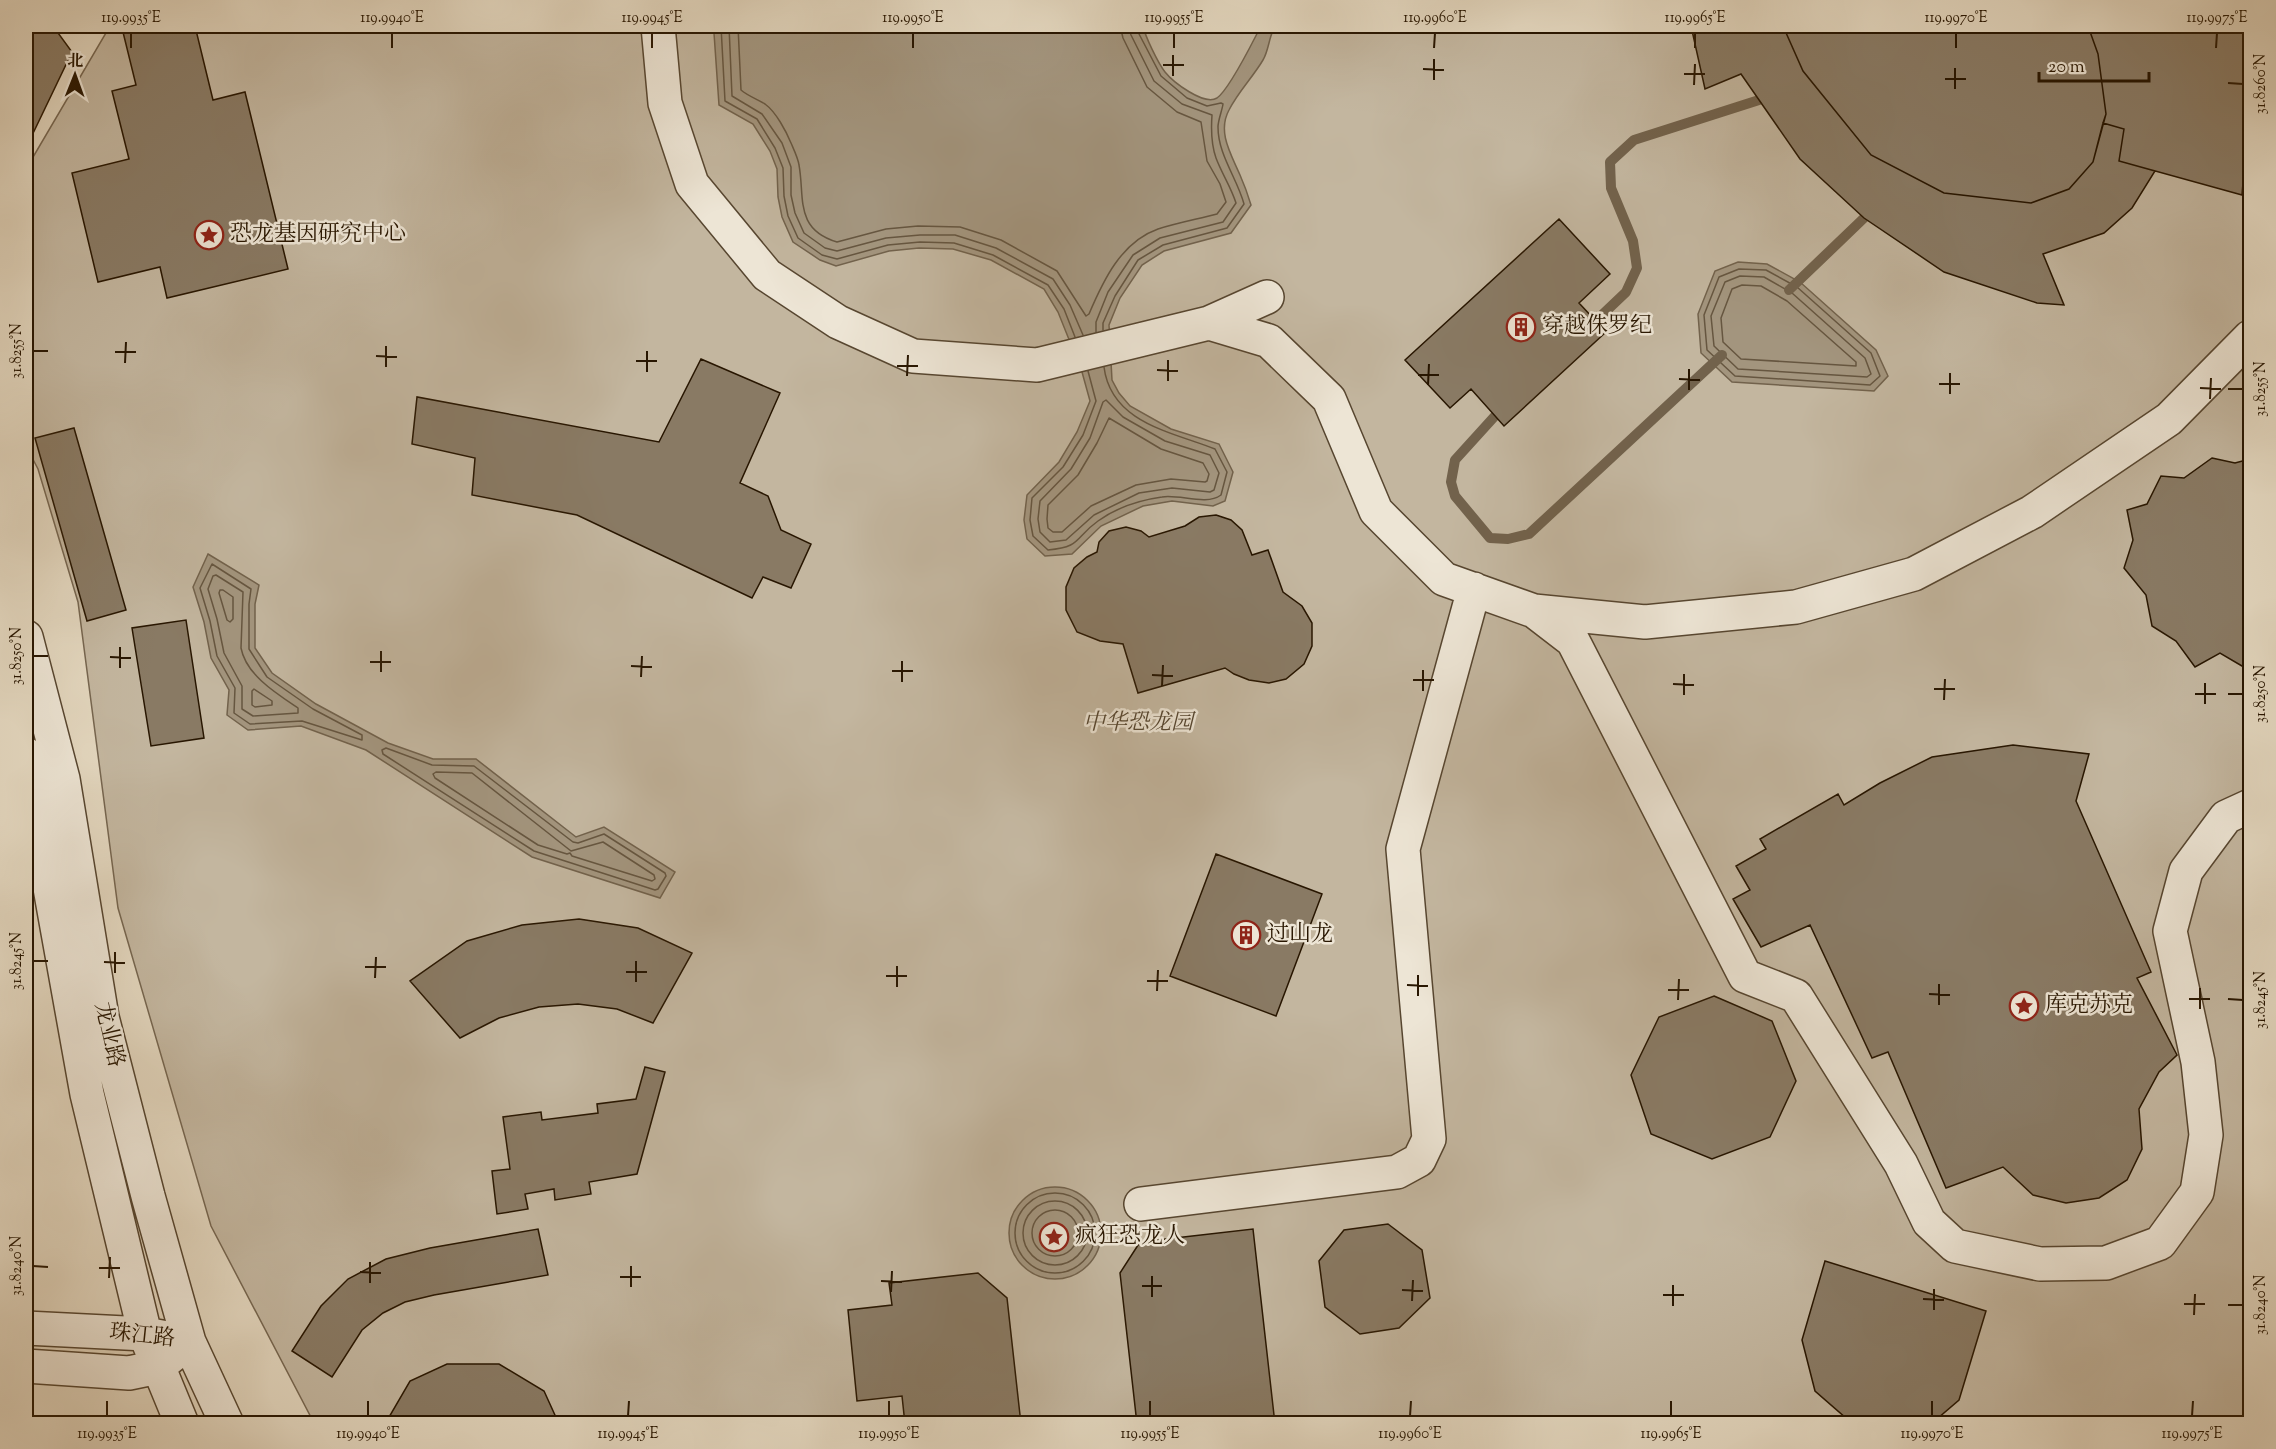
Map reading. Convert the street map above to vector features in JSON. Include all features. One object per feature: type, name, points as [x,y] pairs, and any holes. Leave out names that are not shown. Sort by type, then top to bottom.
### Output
[{"type":"street","points":[[658,26],[665,103],[692,184],[767,275],[838,322],[913,356],[1037,365],[1209,323],[1267,297]]},
{"type":"street","points":[[1209,323],[1269,341],[1329,399],[1376,511],[1444,579],[1534,611],[1645,622],[1796,607],[1914,574],[2031,512],[2169,419],[2250,337]]},
{"type":"street","points":[[1142,1204],[1397,1172],[1419,1160],[1429,1139],[1405,892],[1403,849],[1474,589]]},
{"type":"street","points":[[1534,611],[1573,641],[1745,976],[1796,996],[1901,1164],[1929,1222],[1954,1246],[2040,1264],[2106,1263],[2160,1243],[2198,1192],[2206,1135],[2205,1125],[2198,1062],[2170,931],[2186,870],[2226,818],[2250,806]]},
{"type":"street","name":"龙业路","points":[[26,637],[63,779],[102,1017],[148,1196],[189,1342],[226,1424]]},
{"type":"street","name":"龙业路","points":[[26,754],[87,1094],[145,1334],[182,1424]]},
{"type":"street","name":"珠江路","points":[[28,1328],[145,1334],[189,1342]]},
{"type":"street","name":"珠江路","points":[[31,1367],[129,1373],[158,1367],[189,1342]]},
{"type":"green space","name":"中华恐龙园","points":[[110,26],[2250,26],[2250,1423],[314,1423],[211,1226],[118,908],[78,602],[38,469],[26,446],[26,169]]},
{"type":"water","points":[[716,26],[1143,26],[1155,56],[1169,76],[1189,92],[1211,100],[1217,98],[1228,85],[1261,26],[1275,26],[1265,56],[1233,103],[1224,126],[1229,151],[1251,205],[1231,233],[1164,251],[1142,265],[1120,298],[1109,325],[1112,380],[1119,393],[1130,406],[1171,429],[1219,444],[1233,472],[1225,501],[1213,506],[1172,501],[1143,506],[1101,526],[1072,554],[1045,556],[1027,539],[1024,520],[1027,495],[1059,462],[1077,432],[1090,401],[1082,372],[1058,312],[1044,289],[991,260],[953,249],[919,248],[889,251],[836,266],[820,260],[793,242],[782,217],[778,197],[777,169],[770,151],[753,124],[719,105],[714,33]]},
{"type":"water","points":[[1738,262],[1767,264],[1800,282],[1876,350],[1888,376],[1874,391],[1732,382],[1701,353],[1698,314],[1715,271]]},
{"type":"water","points":[[208,554],[259,585],[255,604],[255,648],[272,673],[316,704],[388,743],[433,759],[476,759],[576,837],[604,827],[675,872],[660,898],[532,857],[366,750],[301,726],[248,730],[227,715],[229,690],[211,658],[204,622],[193,587]]},
{"type":"water","points":[[1055,1187],[1072,1191],[1087,1201],[1097,1216],[1101,1233],[1097,1250],[1087,1265],[1072,1275],[1055,1279],[1038,1275],[1023,1265],[1013,1250],[1009,1233],[1013,1216],[1023,1201],[1038,1191]]},
{"type":"building","points":[[26,26],[53,26],[72,52],[26,148]]},
{"type":"building","points":[[195,26],[213,100],[245,92],[288,269],[167,298],[160,267],[98,282],[72,173],[129,159],[112,91],[136,85],[122,28]]},
{"type":"building","points":[[1691,26],[1783,26],[1803,71],[1871,155],[1944,193],[2031,203],[2069,189],[2093,162],[2103,123],[2124,129],[2119,161],[2155,171],[2132,208],[2104,233],[2043,254],[2064,305],[2037,303],[1944,272],[1864,218],[1800,159],[1741,74],[1705,89]]},
{"type":"building","points":[[1783,26],[2088,26],[2098,54],[2106,114],[2093,162],[2069,189],[2031,203],[1944,193],[1871,155],[1803,71]]},
{"type":"building","points":[[2088,26],[2250,26],[2250,160],[2245,159],[2242,195],[2119,161],[2124,129],[2103,123],[2106,114],[2098,54]]},
{"type":"building","name":"穿越侏罗纪","points":[[1559,219],[1610,274],[1579,303],[1606,332],[1504,426],[1471,389],[1450,408],[1405,360]]},
{"type":"building","points":[[701,359],[780,393],[740,483],[768,496],[781,530],[811,544],[791,588],[763,577],[752,598],[577,515],[472,495],[475,458],[412,444],[417,397],[659,442]]},
{"type":"building","points":[[74,428],[126,610],[87,621],[35,438]]},
{"type":"building","points":[[2212,458],[2235,463],[2250,459],[2250,659],[2242,666],[2220,653],[2195,667],[2176,641],[2152,626],[2146,595],[2124,568],[2133,540],[2127,510],[2147,504],[2161,476],[2184,478]]},
{"type":"building","points":[[1216,515],[1231,520],[1242,530],[1252,555],[1268,550],[1283,592],[1302,606],[1312,623],[1312,646],[1304,664],[1286,679],[1269,683],[1249,680],[1225,668],[1138,693],[1123,644],[1100,641],[1077,632],[1066,610],[1066,587],[1074,568],[1097,552],[1099,542],[1109,531],[1126,527],[1141,531],[1149,537],[1185,526],[1199,517]]},
{"type":"building","points":[[186,620],[204,738],[151,746],[132,628]]},
{"type":"building","points":[[2013,745],[2089,754],[2076,801],[2151,972],[2137,978],[2177,1055],[2159,1072],[2139,1109],[2142,1149],[2127,1180],[2099,1198],[2066,1203],[2033,1195],[2003,1167],[1946,1188],[1888,1052],[1872,1058],[1810,925],[1761,947],[1733,899],[1750,890],[1736,866],[1766,849],[1760,839],[1838,794],[1844,805],[1880,783],[1932,757]]},
{"type":"building","name":"过山龙","points":[[1216,854],[1322,894],[1276,1016],[1170,976]]},
{"type":"building","points":[[579,919],[638,928],[692,953],[653,1023],[617,1009],[578,1004],[539,1007],[499,1018],[460,1038],[410,981],[467,941],[522,925]]},
{"type":"building","points":[[1714,996],[1772,1021],[1796,1081],[1770,1137],[1712,1159],[1651,1134],[1631,1075],[1659,1017]]},
{"type":"building","points":[[645,1067],[665,1072],[637,1174],[589,1182],[591,1194],[555,1200],[554,1189],[525,1194],[528,1209],[497,1214],[492,1171],[510,1169],[503,1117],[541,1112],[542,1120],[598,1113],[597,1104],[636,1099]]},
{"type":"building","points":[[1388,1224],[1422,1250],[1430,1298],[1399,1328],[1360,1334],[1325,1307],[1319,1261],[1344,1230]]},
{"type":"building","points":[[538,1229],[548,1275],[405,1302],[383,1313],[362,1330],[332,1377],[292,1351],[321,1306],[348,1279],[386,1259],[430,1248]]},
{"type":"building","points":[[1253,1229],[1275,1424],[1137,1424],[1120,1273],[1140,1242]]},
{"type":"building","points":[[1825,1261],[1986,1311],[1959,1400],[1931,1424],[1865,1424],[1846,1418],[1815,1391],[1802,1340]]},
{"type":"building","points":[[978,1273],[1007,1298],[1021,1424],[905,1424],[902,1396],[857,1401],[848,1310],[892,1305],[889,1283]]},
{"type":"building","points":[[447,1364],[499,1364],[544,1391],[559,1424],[385,1424],[410,1381]]},
{"type":"waterway","points":[[1586,330],[1626,292],[1637,268],[1633,241],[1611,188],[1610,162],[1634,140],[1759,100]]},
{"type":"waterway","points":[[1789,290],[1864,218]]},
{"type":"waterway","points":[[1504,406],[1455,460],[1451,482],[1455,496],[1490,538],[1508,539],[1529,534],[1722,355]]},
{"type":"place","name":"恐龙基因研究中心","points":[[209,235]]},
{"type":"place","name":"穿越侏罗纪","points":[[1521,327]]},
{"type":"place","name":"过山龙","points":[[1246,935]]},
{"type":"place","name":"库克苏克","points":[[2024,1006]]},
{"type":"place","name":"疯狂恐龙人","points":[[1054,1237]]}]
